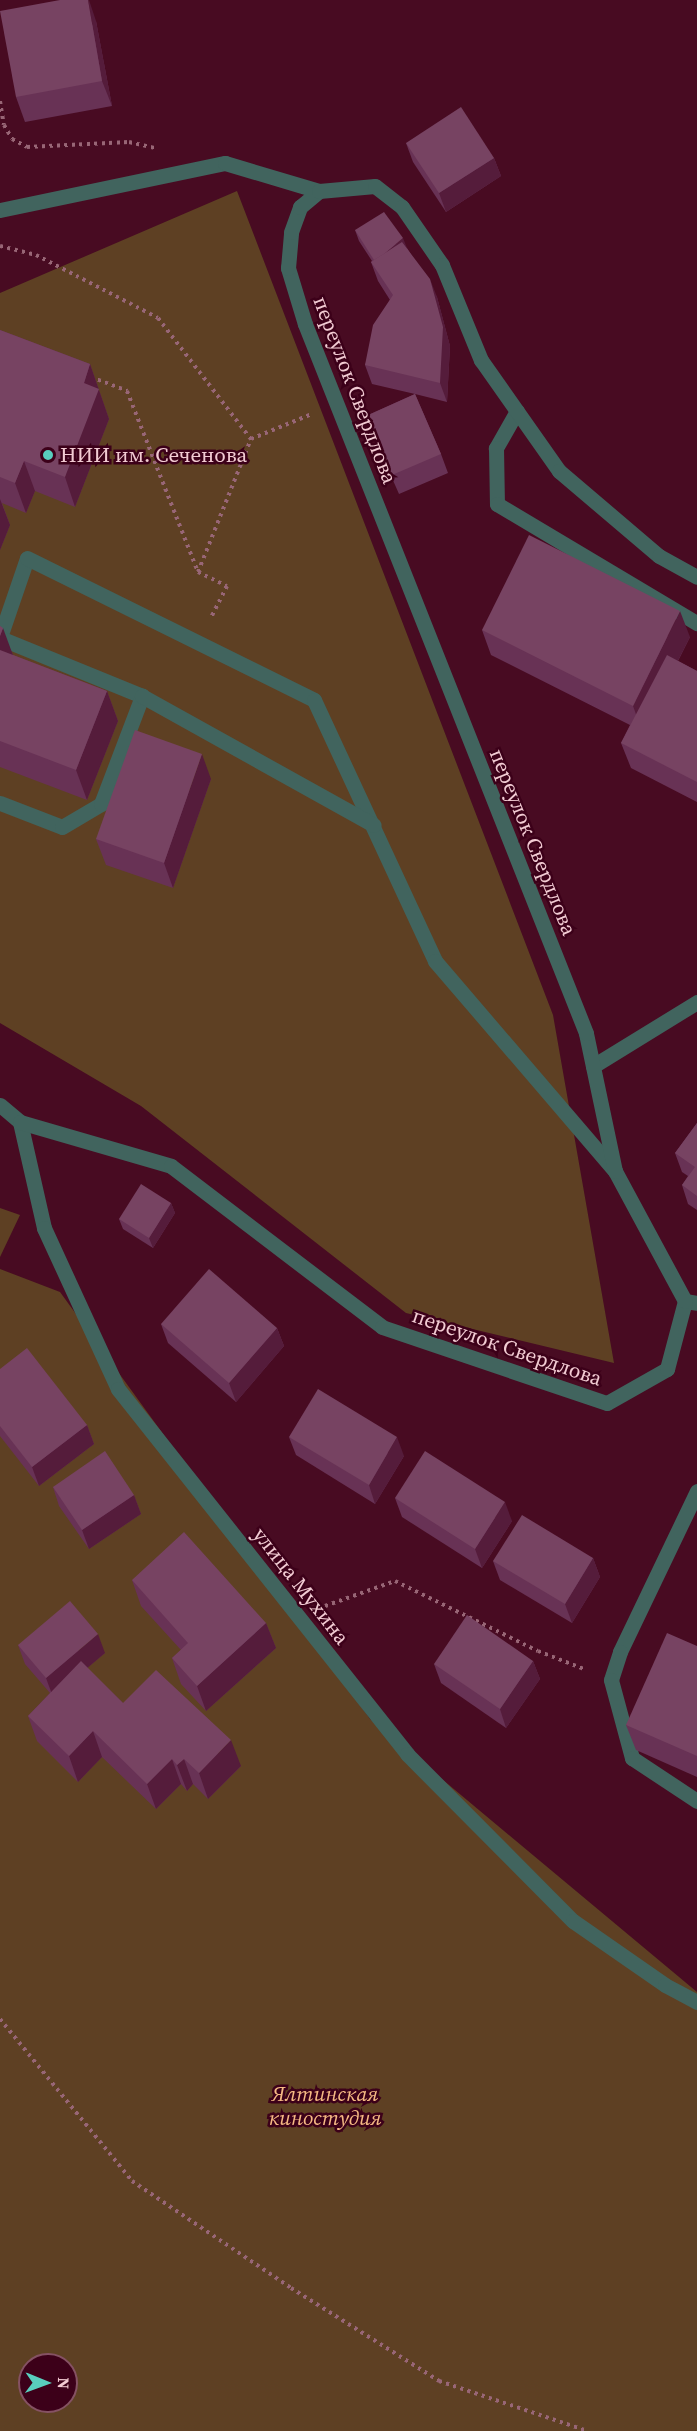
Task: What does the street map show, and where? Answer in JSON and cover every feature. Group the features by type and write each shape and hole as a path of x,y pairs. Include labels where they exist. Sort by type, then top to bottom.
{"street":[{"path":"0,210 225,163 319,191 375,186 402,207 442,265 481,360 559,471 659,556 697,577"},
{"name":"переулок Свердлова","path":"20,1122 171,1166 382,1327 607,1403 667,1369 691,1302 615,1171 586,1033 336,404 288,268 291,232 300,207 319,191"},
{"path":"517,411 496,448 497,504 697,623"},
{"path":"374,825 142,696 0,637 27,558 314,700 374,825 435,961 615,1171"},
{"path":"0,803 63,827 101,804 142,696"},
{"path":"593,1066 697,1002"},
{"path":"0,1105 20,1122"},
{"name":"улица Мухина","path":"20,1122 44,1228 118,1389 407,1754 573,1921 665,1985 697,2002"},
{"path":"697,1491 620,1652 611,1680 632,1758 697,1801"}],"path":[{"path":"0,101 4,125 18,144 27,147 129,142 151,147 195,170"},
{"path":"0,246 36,255 158,318 251,439"},
{"path":"85,374 128,391 198,572 227,586 199,643"},
{"path":"198,572 251,439 336,404"},
{"path":"300,1618 351,1594 395,1581 537,1651 611,1680"},
{"path":"0,2019 132,2181 291,2288 439,2380 588,2431"}],"green space":[{"path":"237,191 553,1015 614,1363 406,1313 141,1106 0,1023 0,293"},
{"path":"0,1208 20,1215 0,1257"},
{"name":"Ялтинская киностудия","path":"0,1269 60,1292 370,1719 697,1992 697,2431 0,2431"}],"building":[{"path":"60,0 88,0 102,81 16,97 0,11"},
{"path":"461,107 494,158 439,193 406,143"},
{"path":"384,212 403,238 374,260 355,230"},
{"path":"402,242 430,279 443,327 440,383 365,365 373,325 393,295 371,262"},
{"name":"НИИ им. Сеченова","path":"0,330 90,364 84,383 99,389 65,477 24,461 15,483 0,477"},
{"path":"415,394 441,454 392,475 366,416"},
{"path":"529,535 680,611 633,706 482,630"},
{"path":"0,650 107,691 76,770 0,741"},
{"path":"667,655 697,671 697,782 621,743"},
{"path":"135,730 202,754 164,863 96,839"},
{"path":"697,1123 697,1196 682,1185 695,1167 675,1153"},
{"path":"141,1184 171,1203 149,1238 119,1219"},
{"path":"209,1269 277,1328 229,1383 161,1324"},
{"path":"27,1348 87,1425 32,1467 0,1426 0,1369"},
{"path":"318,1389 397,1437 369,1485 289,1437"},
{"path":"105,1451 134,1495 82,1530 53,1487"},
{"path":"425,1451 505,1502 475,1549 395,1498"},
{"path":"522,1515 593,1558 565,1604 493,1561"},
{"path":"184,1532 266,1623 197,1686 172,1658 188,1643 132,1580"},
{"path":"70,1601 98,1634 46,1678 18,1645"},
{"path":"467,1615 533,1661 500,1709 434,1664"},
{"path":"667,1633 697,1646 697,1756 626,1725"},
{"path":"81,1661 123,1703 156,1670 231,1740 199,1773 184,1759 177,1765 172,1759 147,1784 93,1731 69,1756 28,1716"}],"place":[{"name":"НИИ им. Сеченова","path":"48,455"}]}
